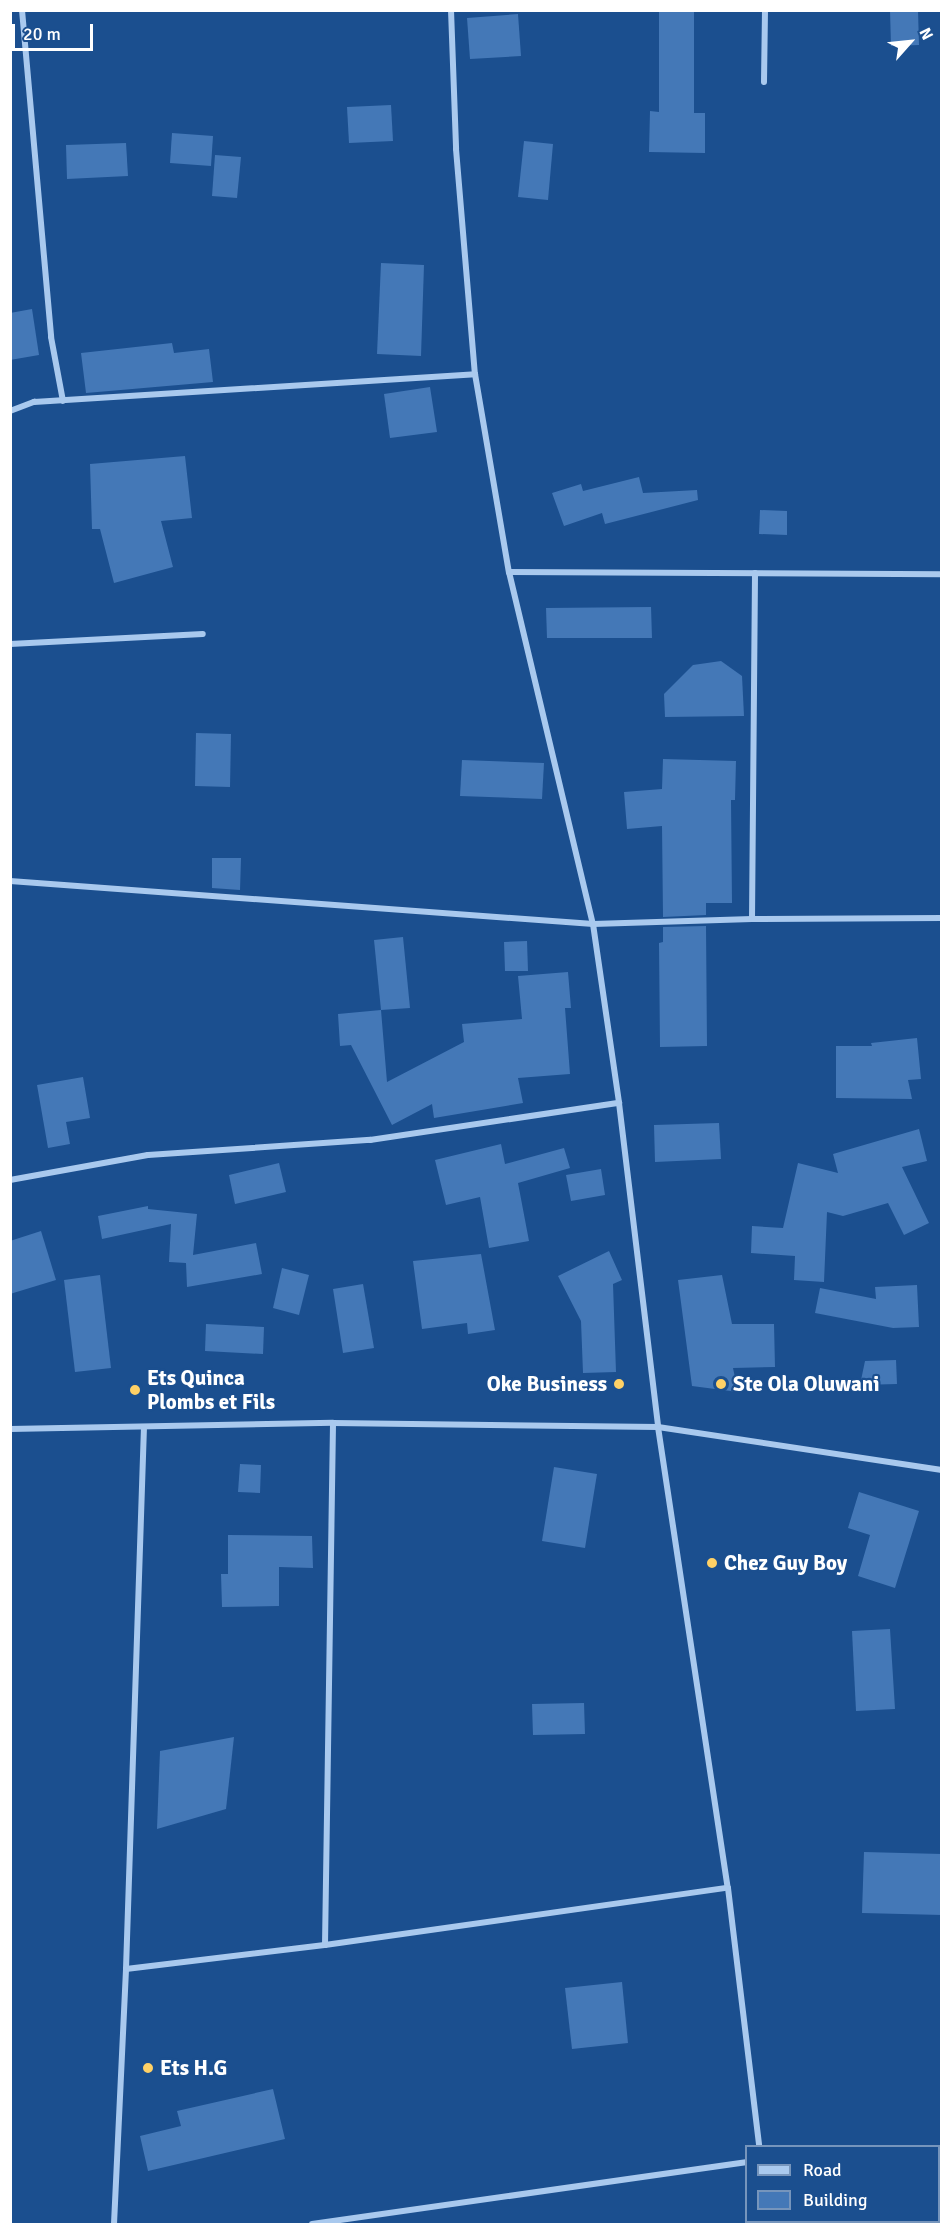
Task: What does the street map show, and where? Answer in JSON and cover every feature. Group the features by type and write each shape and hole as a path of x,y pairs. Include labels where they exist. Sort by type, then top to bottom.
{"street":[{"path":"22,10 51,337 63,401"},
{"path":"451,10 456,149 475,374 509,572 593,924 619,1103 658,1427 728,1888 759,2145"},
{"path":"764,82 765,10"},
{"path":"10,411 34,402 475,374"},
{"path":"509,572 942,574"},
{"path":"752,919 755,573"},
{"path":"10,644 203,634"},
{"path":"10,881 593,924 752,919 942,918"},
{"path":"10,1180 148,1155 370,1140 619,1103"},
{"path":"326,1945 333,1423"},
{"path":"10,1429 333,1423 658,1427 942,1470"},
{"path":"114,2224 126,1969 144,1426"},
{"path":"126,1969 326,1945 728,1888"},
{"path":"312,2224 745,2162"}],"building":[{"path":"659,10 694,10 694,113 705,113 705,153 649,152 650,111 659,112"},
{"path":"890,10 918,10 919,45 891,46"},
{"path":"518,14 521,56 470,59 467,18"},
{"path":"391,105 393,141 349,143 347,107"},
{"path":"172,133 213,136 211,166 170,163"},
{"path":"524,141 553,144 548,200 518,197"},
{"path":"126,143 128,176 67,179 66,145"},
{"path":"215,155 241,157 237,198 212,196"},
{"path":"381,263 424,265 421,356 377,354"},
{"path":"32,309 39,355 10,360 10,313"},
{"path":"172,343 174,353 209,349 213,382 86,393 81,353"},
{"path":"430,387 437,432 390,438 384,394"},
{"path":"185,456 192,518 161,521 173,567 114,583 100,529 92,529 90,464"},
{"path":"639,477 643,493 697,490 698,500 605,524 602,513 564,526 552,493 581,484 583,491"},
{"path":"760,510 787,511 787,535 759,534"},
{"path":"651,607 652,638 547,638 546,608"},
{"path":"721,661 742,676 744,716 665,717 664,694 693,665"},
{"path":"196,733 231,734 230,787 195,786"},
{"path":"663,759 736,761 735,800 731,800 732,903 706,903 706,915 663,917 662,826 627,829 624,792 662,789"},
{"path":"462,760 544,763 542,799 460,796"},
{"path":"212,858 241,858 240,890 212,888"},
{"path":"706,926 707,1046 660,1047 659,943 663,942 663,927"},
{"path":"403,937 410,1008 381,1010 374,940"},
{"path":"527,941 528,971 505,971 504,942"},
{"path":"568,972 571,1008 565,1008 570,1074 518,1078 523,1103 434,1118 432,1104 392,1125 351,1045 340,1046 338,1014 381,1010 387,1082 464,1042 462,1024 522,1019 518,976"},
{"path":"917,1038 921,1079 908,1080 912,1099 836,1098 836,1046 872,1046 871,1043"},
{"path":"83,1077 90,1118 66,1122 70,1144 48,1148 37,1085"},
{"path":"719,1123 721,1159 655,1162 654,1125"},
{"path":"919,1129 927,1161 902,1167 929,1223 904,1235 888,1203 843,1216 827,1212 824,1282 794,1280 795,1256 751,1253 752,1226 783,1228 798,1163 838,1173 833,1154"},
{"path":"501,1144 505,1164 564,1148 570,1168 518,1183 529,1241 489,1248 480,1197 446,1205 435,1160"},
{"path":"279,1163 286,1192 235,1204 229,1175"},
{"path":"601,1169 605,1195 571,1201 566,1175"},
{"path":"148,1206 148,1209 197,1214 193,1255 256,1243 262,1274 187,1287 186,1263 169,1262 171,1224 102,1239 98,1216"},
{"path":"41,1231 56,1280 10,1294 10,1241"},
{"path":"609,1251 622,1280 613,1284 616,1372 583,1373 581,1321 558,1276"},
{"path":"481,1254 495,1330 468,1334 467,1323 422,1329 413,1261"},
{"path":"282,1268 309,1275 299,1315 273,1308"},
{"path":"100,1275 111,1368 75,1372 64,1280"},
{"path":"722,1275 732,1324 774,1324 775,1367 733,1368 738,1392 692,1386 678,1280"},
{"path":"363,1284 374,1348 343,1353 333,1289"},
{"path":"917,1285 919,1327 893,1328 815,1313 820,1288 876,1299 875,1287"},
{"path":"206,1324 264,1327 263,1354 205,1351"},
{"path":"896,1360 897,1384 860,1385 865,1361"},
{"path":"240,1464 261,1465 260,1493 238,1492"},
{"path":"554,1467 597,1474 585,1548 542,1541"},
{"path":"859,1492 919,1511 895,1588 858,1576 870,1535 848,1528"},
{"path":"228,1535 312,1536 313,1568 279,1567 279,1606 222,1607 221,1574 228,1574"},
{"path":"890,1629 895,1709 856,1711 852,1631"},
{"path":"584,1703 585,1734 533,1735 532,1704"},
{"path":"234,1737 226,1809 157,1829 160,1751"},
{"path":"864,1852 942,1854 942,1915 862,1913"},
{"path":"622,1982 628,2043 572,2049 565,1988"},
{"path":"273,2089 285,2139 148,2171 140,2136 181,2126 177,2111"}],"place":[{"name":"Oke Business","path":"619,1384"},
{"name":"Ste Ola Oluwani","path":"721,1384"},
{"name":"Ets Quinca Plombs et Fils","path":"135,1390"},
{"name":"Chez Guy Boy","path":"712,1563"},
{"name":"Ets H.G","path":"148,2068"}]}
